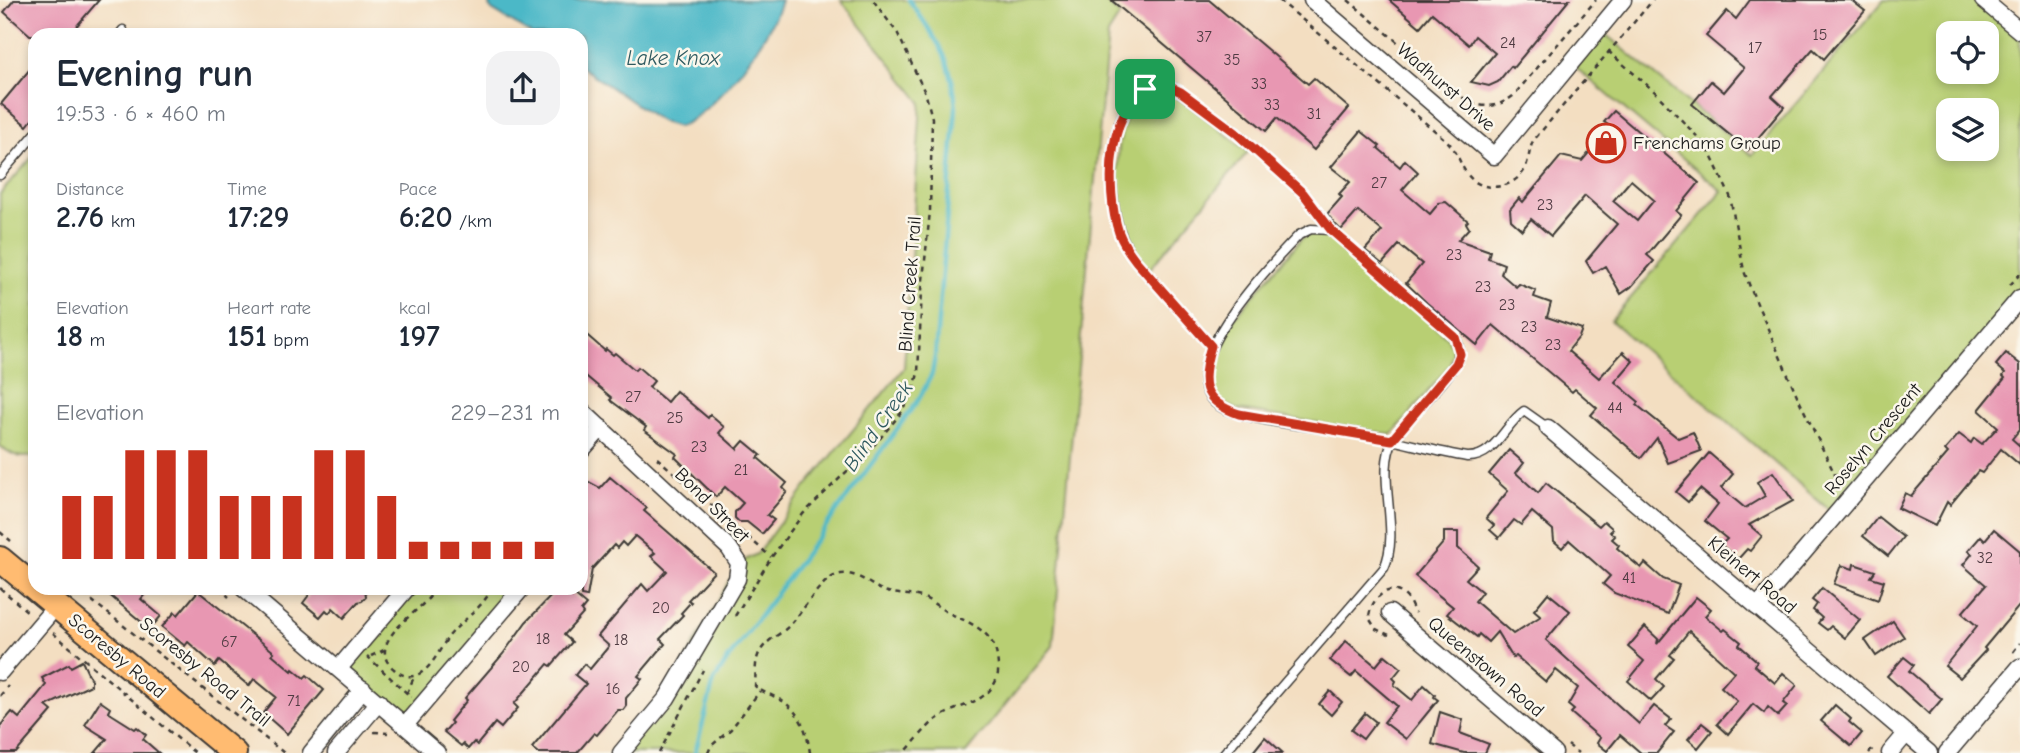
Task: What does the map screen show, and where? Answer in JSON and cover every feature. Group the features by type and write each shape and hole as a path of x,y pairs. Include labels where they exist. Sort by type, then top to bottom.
{"main road":[{"name":"Scoresby Road","path":"0,559 28,582"},
{"name":"Scoresby Road","path":"43,595 234,753"}],"street":[{"name":"Wadhurst Drive","path":"1312,0 1494,156 1623,0"},
{"path":"1983,0 2020,31"},
{"name":"Roselyn Crescent","path":"1757,607 2020,298"},
{"name":"Bond Street","path":"588,416 729,548 739,563 740,571 667,698 621,753"},
{"path":"588,443 601,428"},
{"name":"Kleinert Road","path":"1548,428 1929,753"},
{"path":"251,595 379,702 398,730 437,753"},
{"path":"339,668 362,652 402,595"},
{"path":"398,730 421,707 516,595"},
{"path":"0,672 56,606"},
{"name":"Queenstown Road","path":"1390,613 1554,753"},
{"path":"1947,753 2020,667"},
{"path":"312,753 363,689"},
{"path":"337,753 379,702"},
{"path":"1890,753 1906,734"}],"lane":[{"path":"1211,346 1136,261 1119,232 1112,194 1114,148 1124,114 1139,94 1159,85 1166,85 1181,92 1235,132 1303,193 1331,230 1455,337 1460,354 1456,364 1392,440 1387,465 1390,546 1384,568 1224,753"},
{"path":"0,175 28,142"},
{"path":"1331,230 1311,229 1299,236 1233,312 1211,346 1205,368 1205,388 1209,396 1222,408 1248,416 1392,440 1472,457 1488,451 1522,412 1529,412 1548,428"}],"path":[{"name":"Blind Creek Trail","path":"732,622 771,558 803,514 885,434 910,398 918,373 922,290 930,211 932,117 926,95 898,34 873,0"},
{"path":"1279,0 1447,141 1471,179 1490,186 1504,186 1518,178 1526,167 1533,141 1653,0"},
{"path":"1348,0 1462,97 1484,106 1501,104 1513,96 1596,0"},
{"path":"1608,51 1654,91 1703,141 1711,154 1730,196 1744,271 1752,292 1840,485"},
{"path":"651,452 771,558"},
{"path":"810,753 802,719 778,698 760,691 755,686 759,652 790,626 818,590 835,575 855,575 876,588 893,594 922,598 977,626 990,639 996,651 999,668 992,688 983,696 935,720 904,753"},
{"path":"0,588 30,613"},
{"name":"Scoresby Road Trail","path":"85,595 284,753"},
{"path":"414,676 406,676 394,670 385,659 385,649 392,635 431,595"},
{"path":"407,693 414,676 430,664 448,637 478,609 487,595"},
{"path":"53,633 195,753"},
{"path":"362,652 385,649"},
{"path":"362,652 390,675 421,707"},
{"path":"659,753 707,663"},
{"path":"390,675 394,670"},
{"path":"708,753 731,729 760,691"},
{"path":"369,727 375,733 398,730"}],"green space":[{"path":"841,0 1103,0 1120,15 1108,34 1053,646 966,753 621,753 659,708 739,563 757,554 806,487 904,368 921,102"},
{"path":"1884,0 1983,0 2020,31 2020,298 1835,515 1611,321 1722,191 1570,63 1599,29 1752,155"},
{"path":"1156,88 1164,88 1179,96 1248,152 1148,271 1123,231 1117,207 1117,182 1123,126 1135,105"},
{"path":"28,162 28,456 25,457 0,446 0,194"},
{"path":"1311,233 1337,239 1447,337 1451,345 1449,366 1392,435 1238,410 1224,403 1210,386 1210,364 1226,328 1301,239"},
{"path":"401,595 516,595 405,725 339,668"}],"water":[{"name":"Lake Knox","path":"492,0 781,0 766,33 740,72 708,107 678,127 662,122 588,72 588,28 522,28 489,6"}],"building":[{"path":"14,0 99,0 75,28 28,28 28,33 4,12"},
{"path":"1111,0 1209,0 1308,84 1314,78 1349,108 1314,150 1277,118 1266,131"},
{"path":"1389,0 1569,0 1513,68 1511,66 1498,82 1489,86 1471,82 1495,53 1475,36 1469,45 1432,13 1420,27"},
{"path":"1750,0 1851,0 1865,11 1824,59 1813,49 1772,96 1784,107 1748,150 1692,104 1711,81 1724,92 1744,68 1706,36 1727,11 1736,19"},
{"path":"28,71 27,126 1,104"},
{"path":"1614,111 1699,183 1676,211 1681,215 1647,255 1654,261 1631,287 1621,294 1605,266 1593,273 1586,261 1617,224 1585,196 1551,236 1531,219 1522,230 1511,220 1510,209 1519,198 1523,202 1561,156 1582,161 1611,127 1604,122","holes":["1631,180 1654,200 1637,221 1613,201"]},
{"path":"1361,131 1400,167 1405,160 1418,172 1402,190 1430,214 1439,203 1446,202 1468,221 1466,223 1469,228 1458,240 1490,251 1488,258 1504,264 1501,274 1516,287 1519,284 1536,291 1534,297 1551,303 1547,317 1582,329 1568,351 1599,378 1623,352 1633,361 1615,382 1639,402 1637,405 1678,438 1693,432 1701,451 1668,463 1657,438 1641,458 1591,415 1597,408 1575,389 1572,392 1493,325 1477,345 1427,303 1406,283 1422,264 1399,245 1382,264 1365,250 1382,231 1358,211 1341,230 1327,214 1342,197 1339,194 1350,182 1331,167"},
{"path":"588,336 605,351 606,349 613,355 615,353 635,370 638,367 654,381 649,387 667,402 676,391 708,418 710,415 724,427 719,433 737,449 744,441 761,455 758,458 787,483 783,488 787,492 767,515 774,520 762,534 747,522 739,522 735,518 735,512 743,503 725,487 716,497 675,457 677,454 644,430 646,427 610,400 612,398 588,378"},
{"path":"2006,353 2020,364 2020,429 2012,439 2020,446 2020,465 2001,449 1982,473 1978,471 1950,505 1947,502 1935,526 1898,508 1905,493 1911,496 1948,453 1945,450 1959,434 1971,443 1974,438 1982,444 1998,427 1979,410 2005,378 2005,373 1996,365"},
{"path":"1509,450 1524,463 1516,473 1538,493 1546,483 1599,526 1604,521 1613,529 1610,532 1615,536 1612,539 1619,545 1617,548 1641,568 1645,563 1663,579 1679,585 1668,614 1614,593 1603,584 1610,576 1569,540 1562,548 1554,541 1553,530 1532,512 1521,525 1514,520 1499,538 1490,530 1494,525 1486,518 1508,491 1489,474"},
{"path":"1709,453 1733,474 1721,488 1745,508 1765,496 1757,482 1773,472 1793,501 1749,525 1762,536 1750,551 1747,549 1738,559 1721,545 1727,539 1705,521 1718,504 1700,489 1688,502 1676,492"},
{"path":"610,477 647,508 644,511 714,572 688,600 691,602 681,613 683,615 660,639 665,644 638,676 642,679 626,698 623,710 618,710 577,753 538,753 532,748 586,684 575,675 584,664 590,669 609,646 598,636 642,584 648,591 667,571 651,556 655,553 635,536 626,546 622,542 617,548 614,545 592,569 588,591 588,483 600,488"},
{"path":"1878,517 1903,537 1888,556 1863,536"},
{"path":"1994,529 2020,551 2020,605 1984,648 1986,650 1960,678 1945,666 1977,626 1962,613 1986,585 1963,565 1972,554 1968,551 1981,536 1985,540"},
{"path":"1444,532 1458,532 1458,548 1478,566 1466,579 1482,592 1475,601 1513,634 1541,616 1534,610 1548,593 1570,611 1546,640 1639,724 1654,706 1671,719 1665,726 1674,732 1657,753 1641,753 1620,735 1607,751 1597,743 1600,738 1571,713 1574,710 1568,705 1578,688 1556,670 1546,682 1516,656 1513,658 1497,632 1488,642 1447,614 1453,607 1415,576 1444,542"},
{"path":"1854,564 1875,571 1871,577 1884,581 1878,600 1834,584 1841,565 1853,569"},
{"path":"1822,588 1860,620 1845,638 1831,626 1827,630 1818,623 1822,618 1813,610 1817,604 1812,600"},
{"path":"109,595 144,595 141,599 161,616 150,629"},
{"path":"195,595 203,595 274,652 272,654 292,671 293,669 304,678 307,675 324,690 287,734 263,713 276,697 254,679 249,686 219,661 215,666 188,642 185,646 162,627 175,612 178,615"},
{"path":"309,595 366,595 344,618 333,608 329,613 326,610 320,617 303,603"},
{"path":"552,595 574,595 586,605 581,611 583,614 564,635 572,642 551,666 548,664 514,704 518,708 501,728 495,723 477,745 474,742 468,749 463,744 461,746 444,732 467,700 465,698 526,622"},
{"path":"1696,597 1711,609 1705,616 1741,642 1739,645 1757,661 1754,665 1775,683 1783,673 1797,685 1783,703 1787,706 1778,716 1768,707 1764,713 1753,704 1728,734 1717,724 1737,701 1721,687 1734,672 1689,631 1670,655 1674,658 1656,679 1664,687 1651,701 1628,681 1644,661 1628,647 1645,627 1658,639 1657,644"},
{"path":"1893,621 1904,637 1876,656 1865,640"},
{"path":"1346,641 1376,666 1385,655 1401,668 1393,678 1396,681 1394,685 1412,700 1424,685 1435,695 1438,700 1406,739 1384,722 1397,706 1356,671 1351,677 1330,660"},
{"path":"1904,657 1914,665 1909,671 1942,699 1929,714 1887,676"},
{"path":"82,661 91,685 46,706 52,711 16,753 0,753 0,726 12,712 19,718 46,685 42,678 69,664 71,667"},
{"path":"1330,691 1342,702 1331,715 1319,704"},
{"path":"100,701 110,708 108,712 135,729 137,727 146,735 143,739 159,753 95,753 107,739 85,725"},
{"path":"1835,705 1862,733 1851,746 1821,721"},
{"path":"1440,712 1463,720 1460,733 1489,744 1485,753 1464,753 1432,744"},
{"path":"1365,713 1376,722 1363,739 1351,730"},
{"path":"1702,723 1712,731 1698,748 1688,739"},
{"path":"1265,737 1283,753 1252,753"}],"waterway":[{"name":"Blind Creek","path":"695,753 714,681 919,399 932,374 956,108 951,75 942,50 909,0"}],"place":[{"name":"Frenchams Group","path":"1606,143"}],"route":[{"path":"1159,85 1174,88 1235,132 1303,193 1331,230 1455,337 1460,354 1456,364 1392,440 1239,414 1222,408 1209,396 1204,379 1211,346 1136,261 1119,232 1112,194 1116,136 1128,106 1145,89 1159,85"}]}
